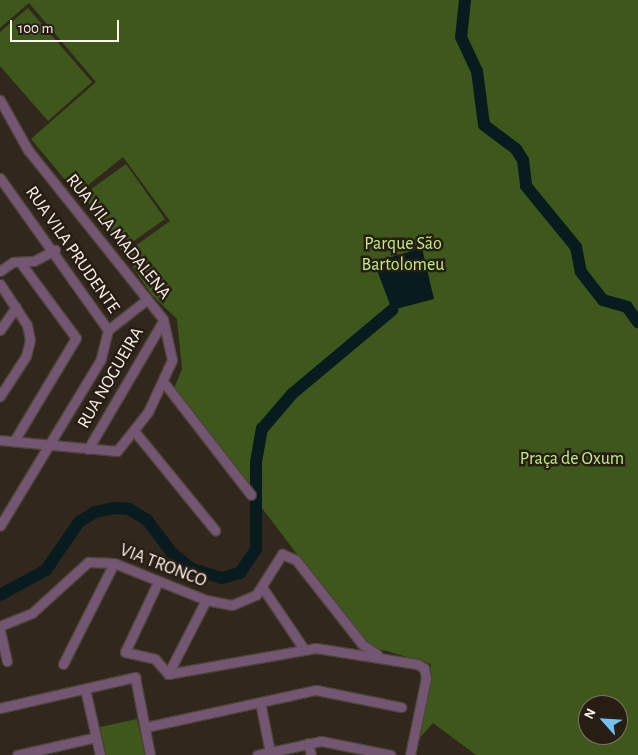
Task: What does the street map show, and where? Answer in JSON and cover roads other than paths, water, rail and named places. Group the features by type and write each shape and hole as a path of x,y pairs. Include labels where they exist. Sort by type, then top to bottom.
{"street":[{"name":"RUA VILA MADALENA","path":"0,100 28,150 145,301 158,312 172,360 165,384 135,432 117,450 51,446 0,440"},
{"name":"RUA VILA PRUDENTE","path":"0,178 54,250 108,330 101,359 51,446 0,526"},
{"path":"0,271 20,262 34,261 54,250"},
{"path":"14,441 76,338 20,262"},
{"path":"0,284 27,325 30,348 0,396"},
{"path":"108,330 145,301"},
{"path":"0,330 16,307"},
{"name":"RUA NOGUEIRA","path":"88,449 162,323"},
{"path":"165,384 251,495"},
{"path":"135,432 215,530"},
{"name":"VIA TRONCO","path":"0,626 32,613 88,562 114,563 206,600 239,604 262,587 282,554 296,560 363,645 377,654"},
{"path":"63,664 114,563"},
{"path":"158,582 125,652 155,659 168,674"},
{"path":"262,587 304,649"},
{"path":"168,674 206,600"},
{"path":"0,632 7,661"},
{"path":"168,674 304,649 377,654 417,664 426,672 410,755"},
{"path":"0,708 135,678 150,755"},
{"path":"85,689 100,755"},
{"path":"146,727 323,690 401,707"},
{"path":"260,702 270,752"},
{"path":"18,755 96,738"},
{"path":"308,743 311,755"},
{"path":"256,755 308,743 335,744 391,755"}],"waterway":[{"path":"465,0 461,37 477,71 484,125 516,149 523,160 526,186 576,247 581,272 603,300 627,307 638,322"},
{"path":"0,595 46,570 79,522 95,512 114,508 129,509 147,520 172,553 192,569 222,578 240,573 256,549 256,462 262,429 292,394 392,310"}],"park label":[{"name":"Parque São Bartolomeu","path":"403,255"},
{"name":"Praça de Oxum","path":"572,459"}]}
